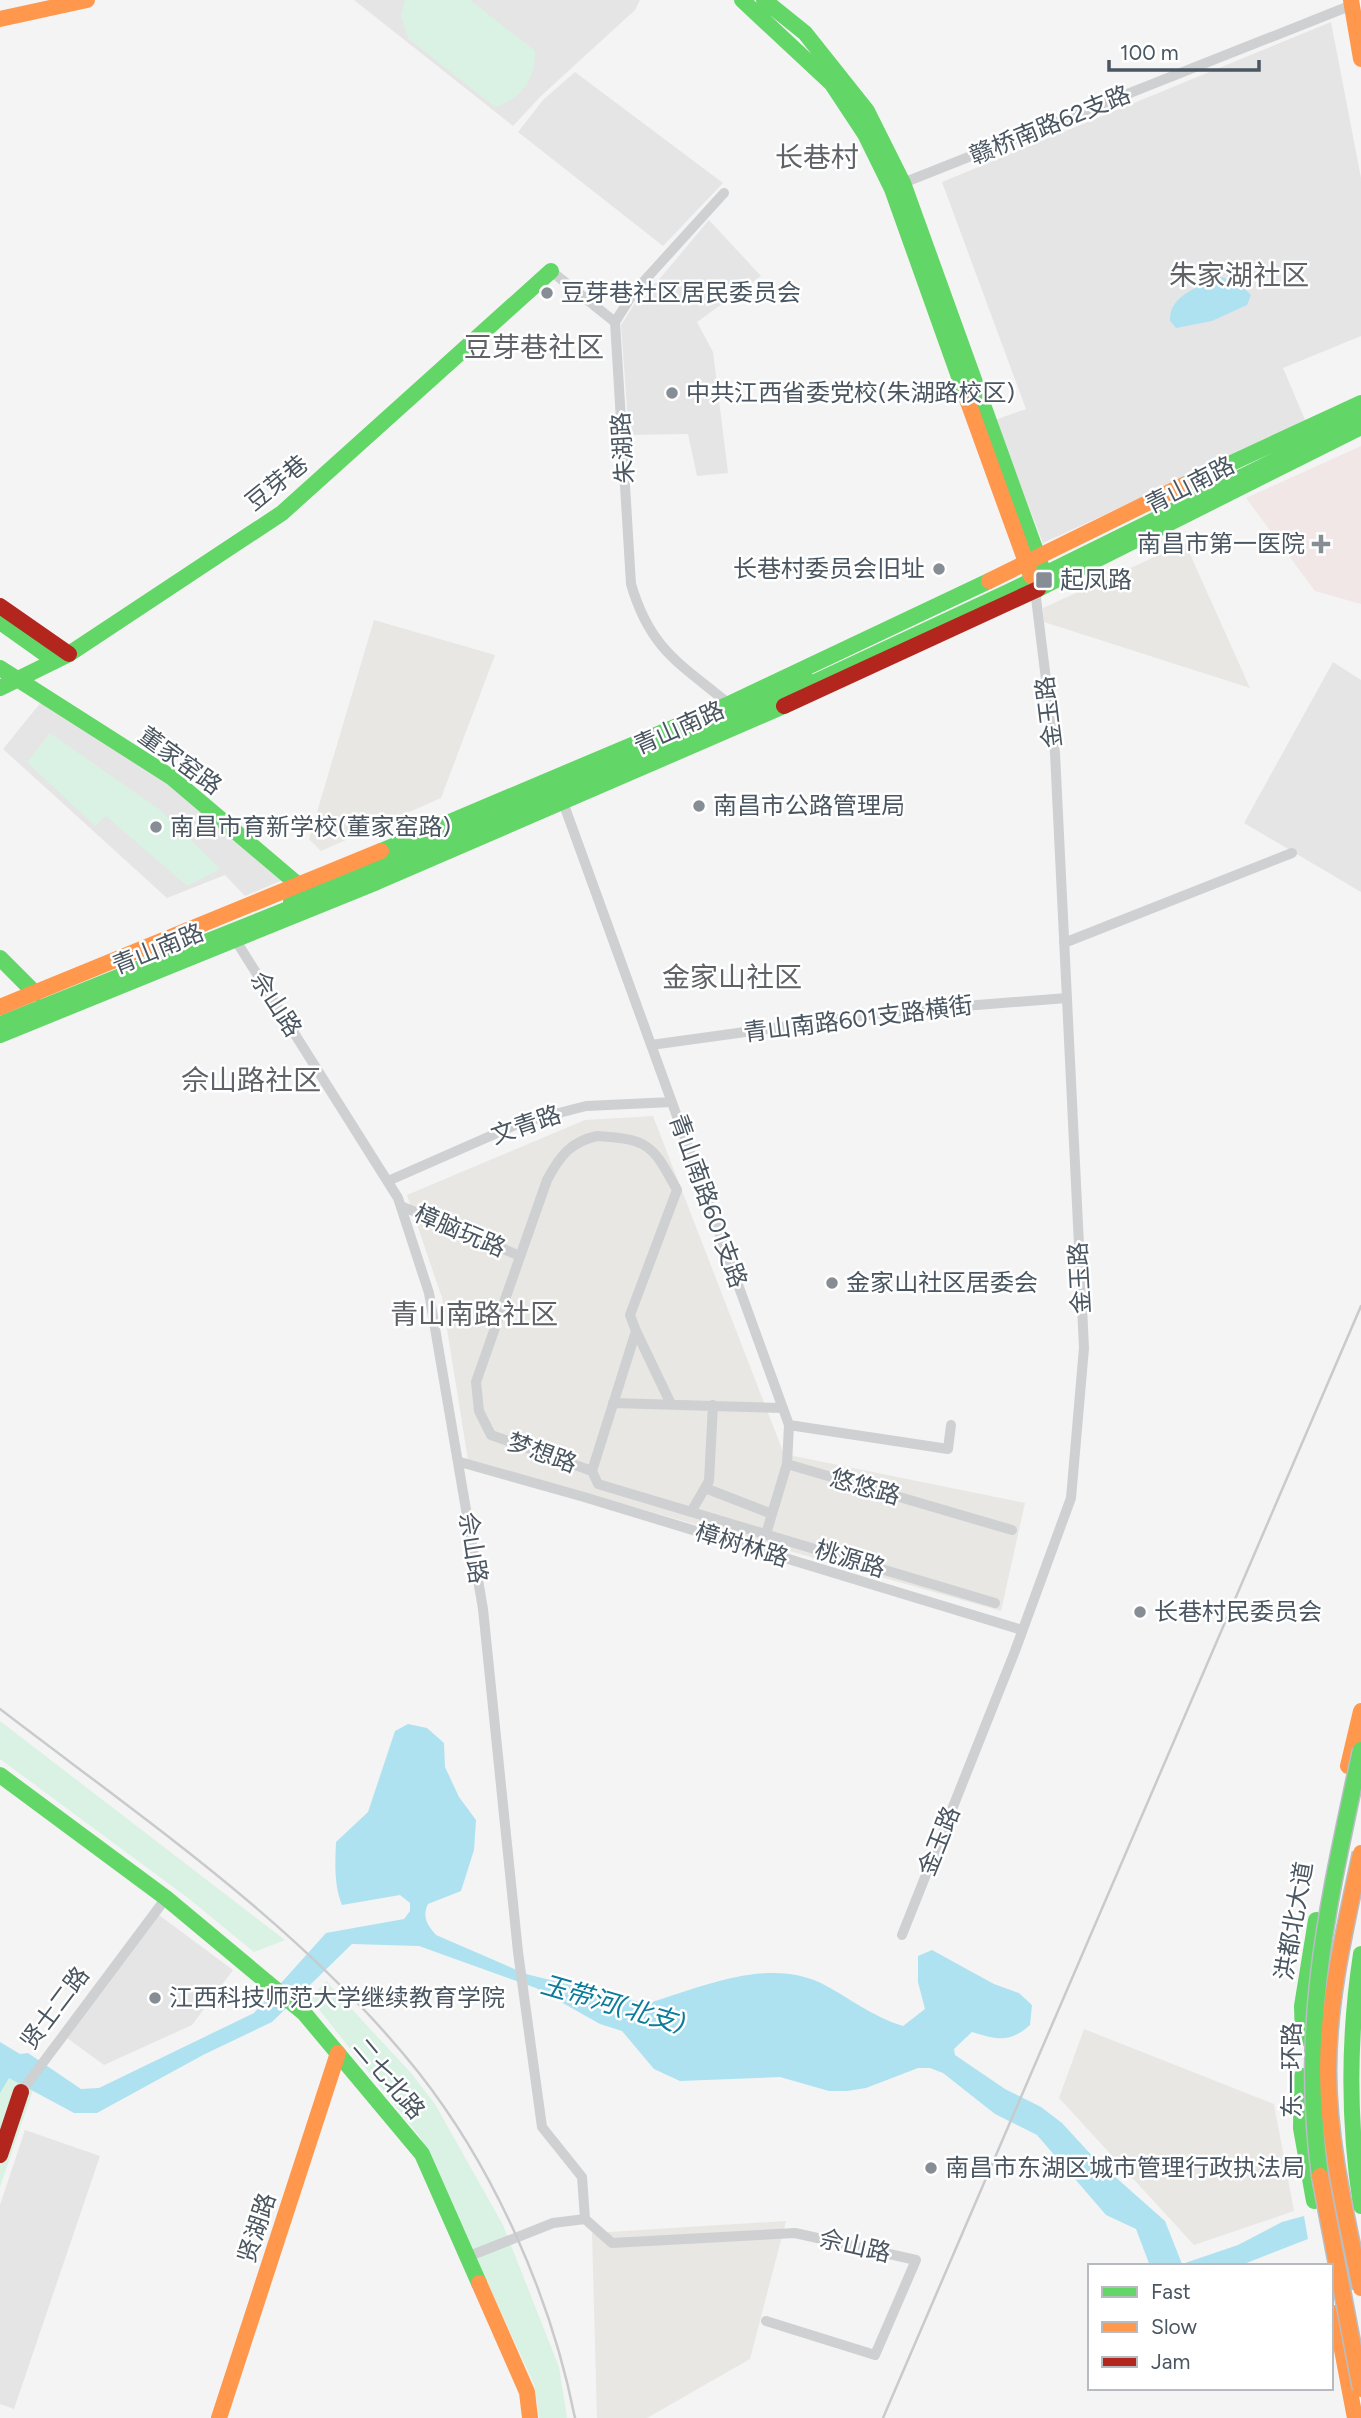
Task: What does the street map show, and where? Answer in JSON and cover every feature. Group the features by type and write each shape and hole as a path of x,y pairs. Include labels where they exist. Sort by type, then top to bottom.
{"main road":[{"path":"0,19 87,0"},
{"path":"742,0 832,84 865,134 892,189 1037,574"},
{"path":"764,0 805,33 867,111 903,183 1037,574"},
{"path":"1352,2 1361,59"},
{"name":"豆芽巷","path":"0,688 62,658 282,513 551,271"},
{"name":"青山南路","path":"0,1035 229,929 311,896 564,804 1037,574 1211,471 1361,403"},
{"path":"1037,574 1361,412"},
{"path":"311,896 792,687 1037,574 1361,419"},
{"name":"青山南路","path":"0,1007 229,929 311,896 729,704 1037,574 1361,427"},
{"path":"0,606 62,658"},
{"path":"0,622 62,658"},
{"name":"董家窑路","path":"0,668 171,777 311,896"},
{"path":"0,1015 229,929"},
{"path":"0,1024 229,929"},
{"path":"0,958 35,993"},
{"name":"洪都北大道","path":"1326,2264 1300,2128 1302,2006 1311,1944 1361,1712"},
{"name":"东一环路","path":"1361,1750 1329,1908 1315,2000 1311,2069 1316,2136 1361,2389"},
{"name":"二七北路","path":"0,1775 166,1898 268,1980 304,2013 422,2154 527,2392 530,2418"},
{"name":"东一环路","path":"1361,1853 1333,2000 1328,2070 1333,2136 1361,2288"},
{"path":"1361,1954 1353,2022 1361,2206"},
{"name":"贤湖路","path":"221,2418 339,2055"},
{"name":"贤士二路","path":"0,2155 22,2092"},
{"path":"1320,2232 1361,2219"},
{"path":"1333,2303 1355,2418"}],"street":[{"name":"赣桥南路62支路","path":"903,183 1352,2"},
{"path":"551,271 615,322 635,292 724,193"},
{"name":"朱湖路","path":"615,322 631,584 637,606 640,616 663,651 729,704"},
{"name":"金玉路","path":"902,1935 1023,1630 1071,1498 1084,1348 1055,753 1037,574"},
{"name":"青山南路601支路","path":"564,804 789,1425"},
{"path":"1064,943 1292,853"},
{"name":"佘山路","path":"229,929 388,1181 401,1206 429,1293 460,1462 492,1676 522,1991 542,2127 582,2177 585,2219 612,2243 795,2233 916,2260 875,2355 766,2321"},
{"name":"青山南路601支路横街","path":"651,1045 890,1012 1066,998"},
{"name":"文青路","path":"388,1181 520,1123 586,1106 672,1102"},
{"name":"梦想路","path":"597,1136 628,1138 656,1152 677,1190 630,1315 636,1331 592,1471 491,1435 479,1411 476,1382 547,1180 560,1157 577,1141 597,1136"},
{"name":"樟脑玩路","path":"401,1206 520,1256"},
{"path":"636,1331 670,1402"},
{"path":"613,1403 670,1402 783,1408"},
{"path":"691,1512 709,1481 713,1405"},
{"path":"765,1534 787,1464 789,1425 948,1449 951,1425"},
{"name":"樟树林路","path":"460,1462 1023,1630"},
{"name":"悠悠路","path":"787,1464 1012,1530"},
{"path":"584,1497 592,1471"},
{"name":"桃源路","path":"592,1471 598,1484 995,1603"},
{"path":"705,1488 772,1514"},
{"name":"贤士二路","path":"22,2092 166,1898"},
{"path":"467,2257 554,2222 585,2219"}],"shaded area":[{"path":"354,0 640,0 635,10 541,96 513,126"},
{"path":"1331,22 1361,178 1361,336 1283,368 1306,422 1043,543 995,420 1026,409 942,182"},
{"path":"575,72 723,183 663,246 518,132 543,100"},
{"name":"中共江西省委党校(朱湖路校区)","path":"709,220 761,276 697,322 713,352 728,473 697,476 688,434 629,435 621,325 640,295 657,282"},
{"name":"南昌市第一医院","path":"1361,446 1361,604 1315,591 1246,498"},
{"path":"1185,543 1250,688 1044,622 1043,608"},
{"path":"374,620 495,655 441,798 321,851 309,839"},
{"path":"1333,662 1361,680 1361,892 1244,823"},
{"name":"南昌市育新学校(董家窑路)","path":"42,701 167,780 285,879 245,896 225,875 167,898 3,749"},
{"path":"653,1116 784,1454 1025,1503 1001,1611 468,1460 442,1298 407,1195 585,1120"},
{"name":"江西科技师范大学继续教育学院","path":"159,1915 233,1970 192,2025 104,2065 67,2038"},
{"path":"1084,2029 1274,2104 1294,2211 1194,2245 1059,2098"},
{"path":"25,2130 100,2156 14,2409 0,2404 0,2205"},
{"path":"786,2221 750,2359 647,2418 597,2418 592,2233"}],"green space":[{"path":"405,0 470,0 535,51 533,71 520,93 495,107 408,38 401,16"},
{"path":"50,733 160,810 220,869 187,886 106,816 95,826 27,762"},
{"path":"0,1721 285,1940 254,1952 188,1898 0,1759"},
{"path":"326,1981 411,2073 435,2104 503,2225 559,2367 567,2418 539,2418 534,2384 420,2137 310,1998"},
{"path":"0,2065 34,2087 0,2187"}],"water":[{"path":"1221,277 1239,283 1251,295 1247,305 1212,321 1176,328 1170,321 1171,312 1180,298"},
{"name":"玉带河(北支)","path":"408,1724 427,1728 444,1743 445,1767 459,1797 476,1820 474,1850 461,1891 428,1904 426,1909 426,1921 436,1935 526,1974 640,2002 652,2002 736,1977 779,1973 800,1976 821,1983 871,2012 903,2026 925,2009 918,1982 918,1956 932,1950 994,1984 1019,1993 1032,2005 1030,2025 1023,2031 1003,2038 972,2032 954,2049 955,2055 1005,2089 1041,2107 1062,2123 1095,2159 1165,2221 1182,2264 1149,2264 1136,2229 1106,2215 1037,2135 995,2114 943,2073 930,2068 918,2068 866,2088 847,2091 829,2091 780,2077 680,2081 654,2069 622,2031 600,2024 536,1988 419,1946 352,1944 272,2022 203,2055 97,2113 74,2113 9,2078 0,2093 0,2042 20,2054 28,2053 81,2089 99,2088 254,2013 326,1933 404,1919 410,1911 410,1903 400,1895 342,1905 336,1882 336,1842 368,1812 395,1731"},
{"path":"1304,2216 1308,2239 1244,2264 1182,2264 1238,2245 1282,2222"}],"railway":[{"path":"883,2418 1361,1306"},
{"path":"0,1709 166,1835 274,1924 326,1971 374,2020 419,2073 472,2151 516,2236 551,2327 575,2418"}],"traffic: fast":[{"path":"742,0 832,84 865,134 892,189 968,402"},
{"path":"764,0 805,33 867,111 903,183 1042,568"},
{"path":"0,688 69,654 282,513 551,271"},
{"path":"1184,485 1361,403"},
{"path":"1325,430 1361,412"},
{"path":"1038,589 1361,427"},
{"path":"800,689 1008,592 1337,430"},
{"path":"381,851 729,704 989,581"},
{"path":"0,622 55,661"},
{"path":"0,668 171,777 308,893"},
{"path":"291,902 403,858 807,680"},
{"path":"0,1035 377,882 784,706"},
{"path":"0,1024 303,903"},
{"path":"0,958 35,993"},
{"path":"1320,2176 1314,2119 1315,2012 1328,1910 1361,1750"},
{"path":"0,1775 166,1898 304,2013 422,2154 479,2283"},
{"path":"1303,2038 1302,2006 1316,1920"},
{"path":"1361,1954 1351,2080 1361,2206"},
{"path":"1302,2076 1301,2128 1314,2201"}],"traffic: slow":[{"path":"0,19 87,0"},
{"path":"1351,0 1361,59"},
{"path":"968,402 1031,576"},
{"path":"989,581 1184,485"},
{"path":"0,1007 381,851"},
{"path":"1348,1766 1361,1711"},
{"path":"1361,1853 1334,1988 1328,2070 1334,2153 1361,2288"},
{"path":"219,2418 338,2053"},
{"path":"1320,2176 1361,2389"},
{"path":"479,2283 527,2392 530,2418"},
{"path":"1335,2313 1355,2418"}],"traffic: jam":[{"path":"784,706 1038,589"},
{"path":"0,606 69,654"},
{"path":"0,2155 21,2092"}],"place":[{"name":"豆芽巷社区居民委员会","path":"547,293"},
{"name":"中共江西省委党校(朱湖路校区)","path":"672,393"},
{"name":"南昌市第一医院","path":"1321,544"},
{"name":"长巷村委员会旧址","path":"939,569"},
{"name":"起凤路","path":"1044,580"},
{"name":"南昌市公路管理局","path":"699,806"},
{"name":"南昌市育新学校(董家窑路)","path":"156,827"},
{"name":"金家山社区居委会","path":"832,1283"},
{"name":"长巷村民委员会","path":"1140,1612"},
{"name":"江西科技师范大学继续教育学院","path":"155,1998"},
{"name":"南昌市东湖区城市管理行政执法局","path":"931,2168"}],"district":[{"name":"长巷村","path":"817,157"},
{"name":"朱家湖社区","path":"1239,275"},
{"name":"豆芽巷社区","path":"534,347"},
{"name":"金家山社区","path":"732,977"},
{"name":"佘山路社区","path":"251,1080"},
{"name":"青山南路社区","path":"474,1314"}]}
